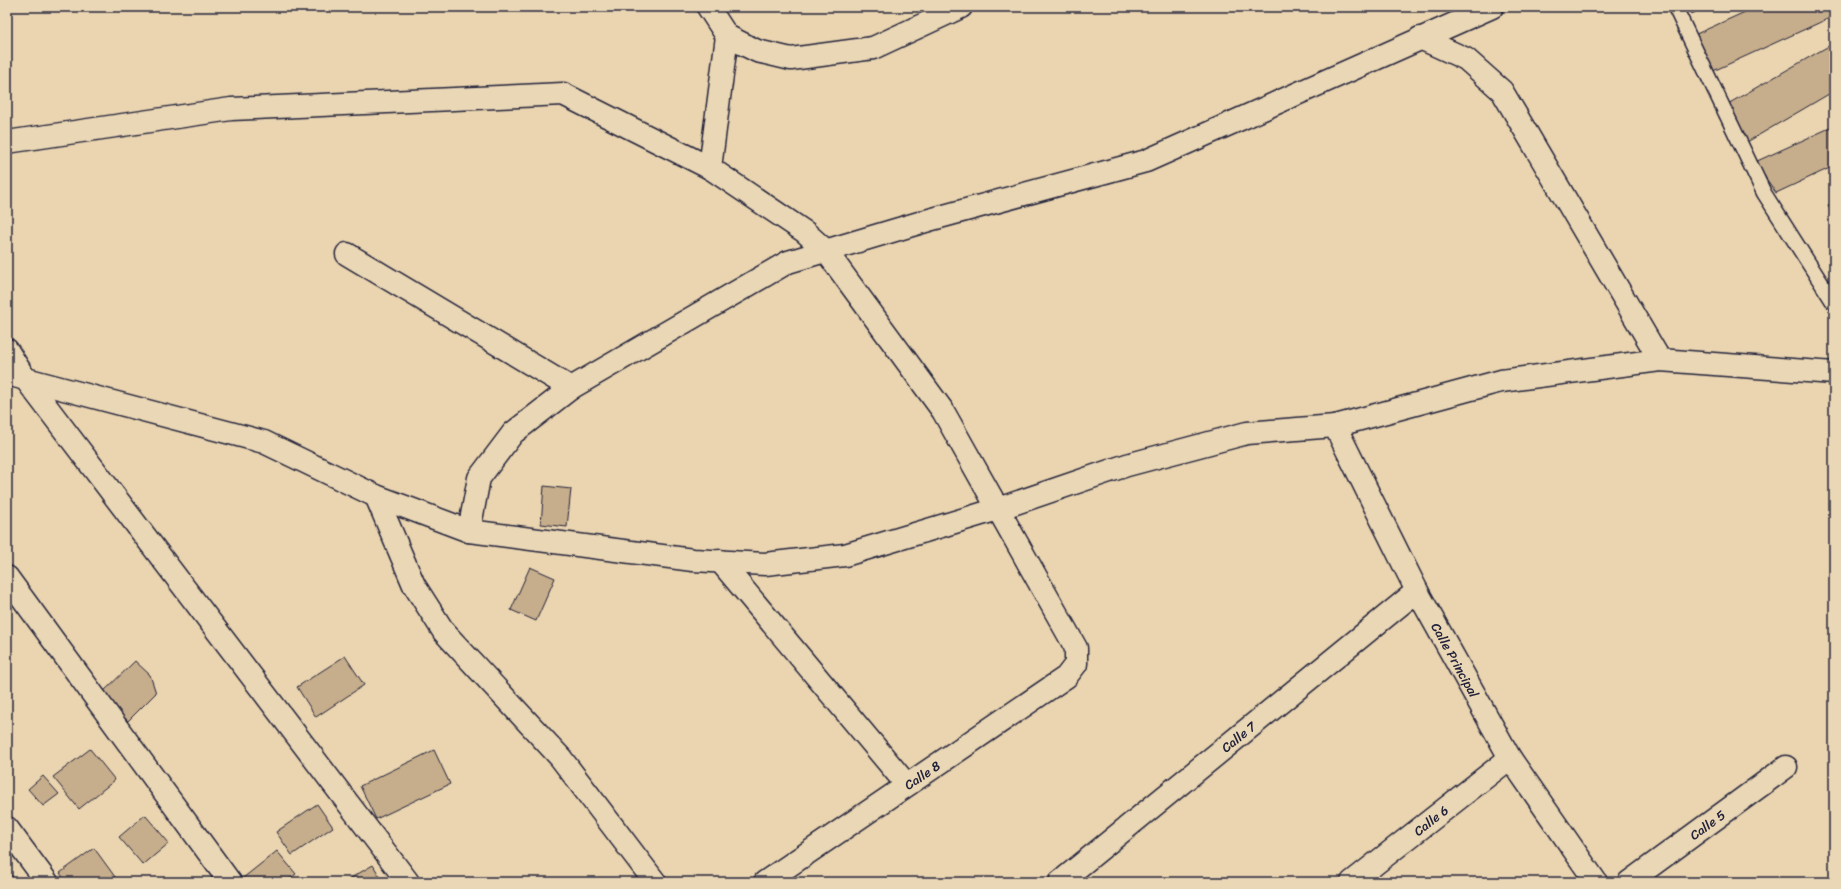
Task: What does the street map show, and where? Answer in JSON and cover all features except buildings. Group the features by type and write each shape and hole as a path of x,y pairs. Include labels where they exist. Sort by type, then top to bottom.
{"street":[{"path":"708,7 726,36 757,51 791,59 873,48 961,7"},
{"path":"469,531 479,478 513,433 571,388 788,262 929,220 1146,161 1492,7"},
{"path":"710,168 726,36"},
{"path":"1420,38 1466,59 1502,91 1660,360"},
{"path":"7,142 231,109 563,94 710,168 805,232 826,251 943,411 998,508"},
{"path":"347,254 571,388"},
{"path":"7,350 15,375 408,882"},
{"path":"15,375 264,442 376,496 469,531 693,560 765,564 845,555 998,508 1127,465 1247,433 1336,426 1501,381 1660,360 1832,377"},
{"name":"Calle Principal","path":"1336,426 1417,591 1510,758 1596,882"},
{"path":"376,496 414,585 444,632 560,757 656,882"},
{"name":"Calle 8","path":"765,882 1066,677 1076,664 1076,648 998,508"},
{"path":"720,561 907,785"},
{"path":"7,577 230,882"},
{"name":"Calle 7","path":"1060,882 1417,591"},
{"name":"Calle 6","path":"1352,882 1510,758"},
{"name":"Calle 5","path":"1629,882 1786,766"},
{"path":"7,828 47,882"}],"lane":[{"path":"1675,7 1764,193 1834,304"}]}
